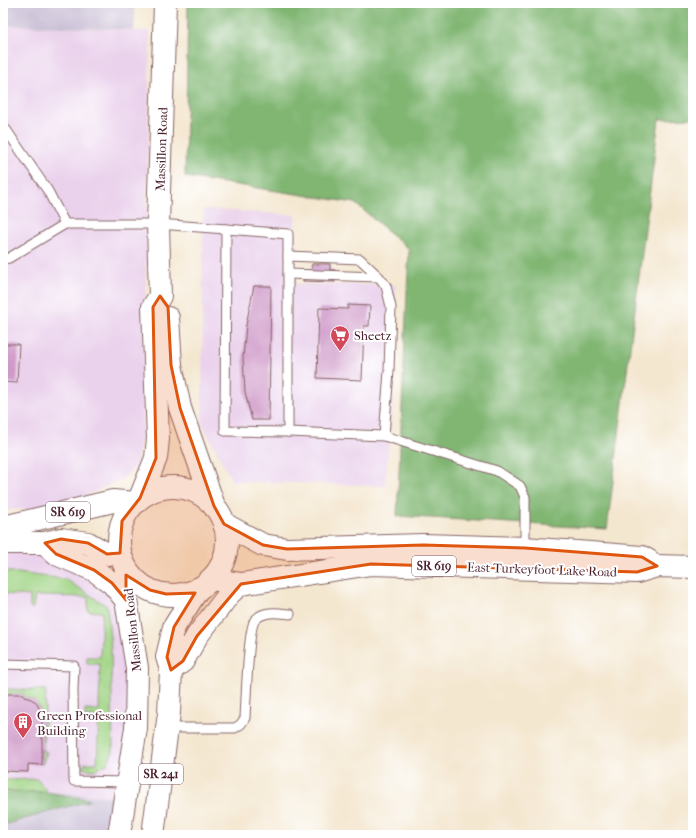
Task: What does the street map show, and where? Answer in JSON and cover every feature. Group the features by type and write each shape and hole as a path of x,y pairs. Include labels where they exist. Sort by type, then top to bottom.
{"main road":[{"name":"Massillon Road","path":"138,500 156,458 158,439 153,307 160,296 158,224 165,3"},
{"name":"Massillon Road","path":"160,296 168,307 171,365 180,408 219,515"},
{"path":"172,487 188,489 202,496 219,515 227,535 226,551 221,566 205,584 183,594 166,594 156,592 150,590 137,581 123,561 119,537 122,521 131,507 138,500 157,489 172,487"},
{"name":"SR 619","path":"3,530 8,526 113,501 138,500"},
{"name":"East Turkeyfoot Lake Road","path":"219,515 262,545 286,549 423,545 525,548 642,558 657,566"},
{"name":"SR 619","path":"3,543 44,543 62,539 88,543 123,561"},
{"path":"44,543 56,554 94,570 112,583 126,600"},
{"name":"Massillon Road","path":"119,835 136,728 137,668 126,600 123,561"},
{"name":"East Turkeyfoot Lake Road","path":"205,584 241,584 372,564 638,572 657,566 693,567"},
{"name":"SR 241","path":"153,835 168,728 172,670 167,657 174,627 205,584"},
{"path":"172,670 183,661 197,636 230,593 241,584"}],"lane":[{"path":"3,127 48,191 65,224"},
{"path":"3,259 9,258 65,224 158,224 288,234 288,432"},
{"path":"226,229 225,431 384,436 497,471 520,486 524,497 525,548"},
{"path":"288,256 360,259 379,277 386,286 391,307 389,371 384,436"},
{"path":"288,274 379,277"},
{"path":"168,728 235,728 241,724 245,718 251,635 254,621 260,616 268,613 290,614"},
{"path":"3,664 74,666 74,781 128,782"}],"highlighted area":[{"path":"160,296 168,307 171,365 180,408 214,506 224,524 263,545 287,549 423,545 525,548 642,557 657,566 637,572 371,564 241,584 197,636 183,661 171,670 167,657 174,627 195,593 166,594 150,590 126,575 126,600 112,583 94,570 56,554 45,543 61,539 88,543 107,554 120,553 122,521 140,498 156,458 153,307"}],"shaded area":[{"path":"3,3 135,3 134,30 3,25"},
{"path":"3,25 150,31 143,433 135,467 121,480 57,508 3,510"},
{"path":"203,209 295,215 296,284 396,285 393,397 385,486 232,481 202,423"},
{"path":"3,543 45,543 112,583 137,668 125,798 67,793 3,792"},
{"path":"3,792 68,793 125,798 119,835 3,835"}],"green space":[{"path":"188,3 693,3 693,118 659,119 607,529 397,516 409,249 355,203 185,177"},
{"path":"3,571 65,579 107,606 111,648 113,751 107,764 95,770 84,769 83,765 85,763 97,763 99,717 85,717 85,710 99,711 100,664 87,664 87,657 100,657 102,612 88,611 88,597 35,596 33,608 31,609 30,596 3,594"},
{"path":"3,689 46,690 43,751 47,752 42,765 42,715 39,708 34,700 24,697 24,694 3,694"},
{"path":"38,779 47,792 3,791 3,780"},
{"path":"3,791 47,792 91,800 3,825"}],"building":[{"path":"312,264 330,264 330,270 335,270 335,282 303,281 303,270 312,270"},
{"path":"254,286 271,286 269,420 252,420 245,392 243,358 246,325"},
{"name":"Sheetz","path":"348,305 370,306 369,326 364,326 362,380 317,378 319,308 348,309"},
{"path":"3,344 19,344 17,383 3,382"},
{"name":"Green Professional Building","path":"3,694 24,694 24,697 36,702 42,714 42,765 28,764 28,772 3,771"}],"place":[{"name":"Sheetz","path":"340,352"},
{"name":"Green Professional Building","path":"23,739"}]}
